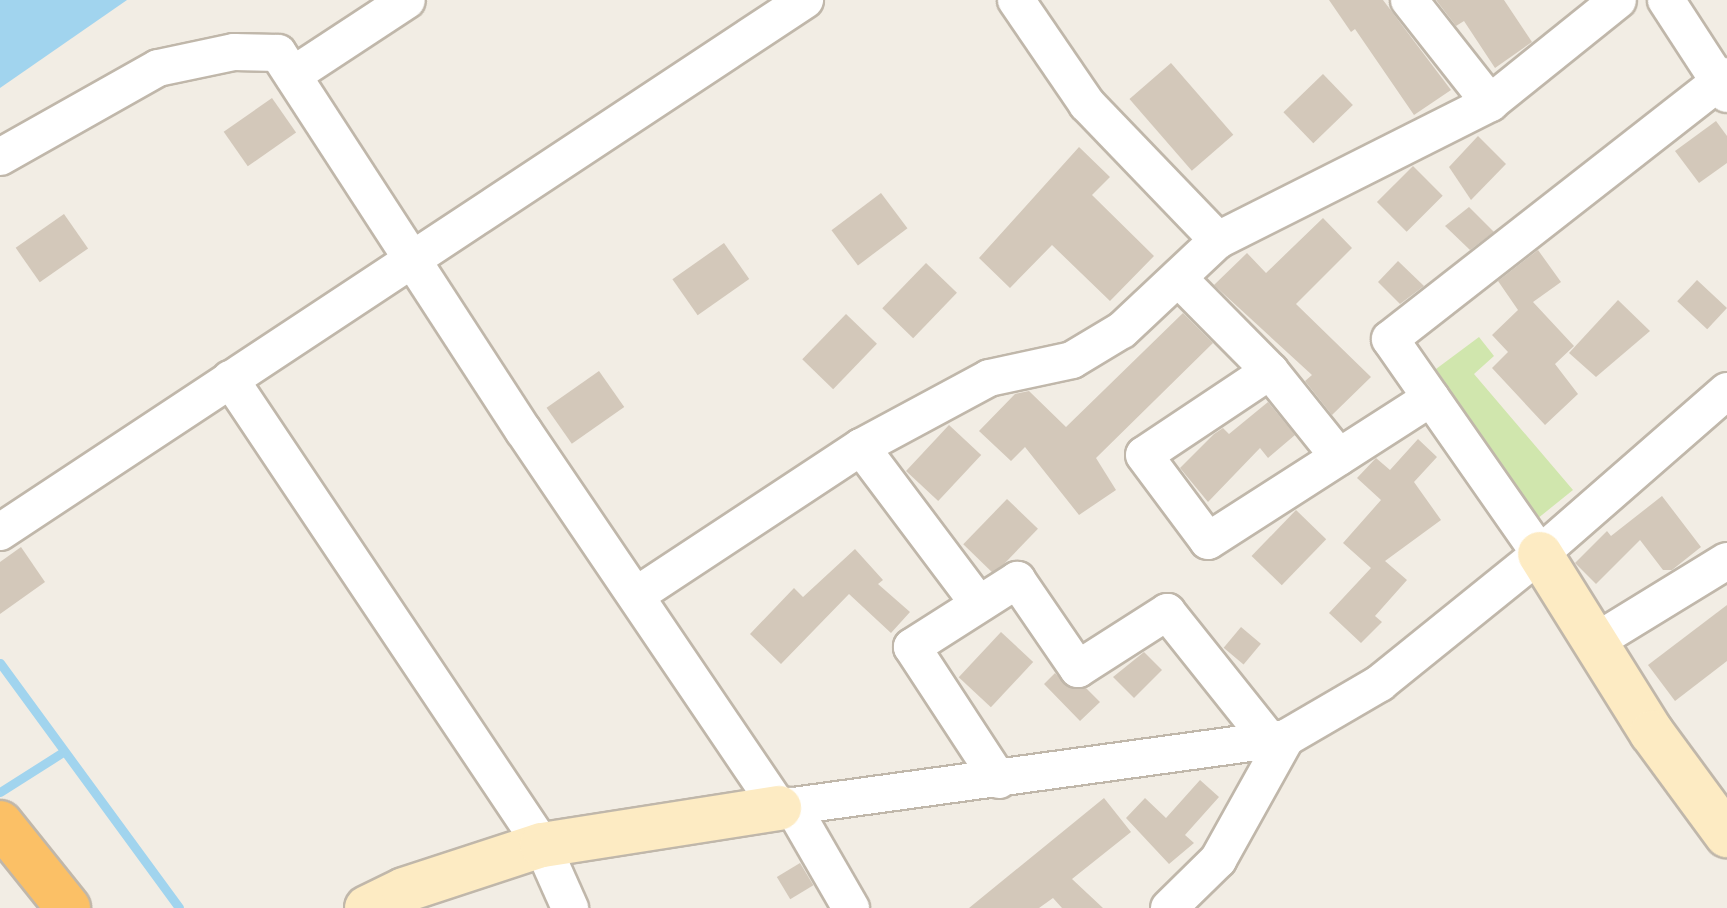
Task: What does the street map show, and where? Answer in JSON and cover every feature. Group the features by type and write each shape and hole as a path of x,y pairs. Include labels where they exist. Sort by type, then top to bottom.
{"highway":[{"path":"0,823 68,908"}],"street":[{"path":"293,75 407,0"},
{"path":"0,532 805,0"},
{"path":"1016,0 1087,104 1218,240"},
{"path":"1409,0 1490,103"},
{"path":"638,594 861,447 989,378 1072,360 1122,330 1218,240 1490,103 1618,0"},
{"path":"1666,0 1724,84 1390,339 1540,554 1593,643 1727,835"},
{"path":"0,157 158,68 234,52 278,53 415,256 523,430 785,807 851,908"},
{"path":"1178,278 1270,371 1339,457"},
{"path":"1270,371 1144,455 1208,541 1431,398"},
{"path":"230,379 542,845 570,908"},
{"path":"367,908 404,890 542,845 785,807 999,780 1277,739 1327,718 1380,683 1540,554 1727,391"},
{"path":"861,447 979,604"},
{"path":"1593,643 1727,561"},
{"path":"999,780 912,647 1017,580 1078,669 1167,612 1277,739"},
{"path":"1169,908 1218,860 1277,739"}],"green space":[{"path":"1479,337 1494,356 1474,374 1573,490 1537,519 1436,369"}],"water":[{"path":"0,0 127,0 0,88"}],"building":[{"path":"1329,0 1383,0 1451,90 1414,115 1355,29 1351,32"},
{"path":"1436,0 1504,0 1532,42 1495,68 1464,21 1456,26"},
{"path":"1171,63 1233,135 1192,171 1129,99"},
{"path":"1323,74 1353,105 1313,143 1283,112"},
{"path":"272,98 296,132 248,166 224,132"},
{"path":"1716,121 1727,136 1727,163 1699,183 1675,151"},
{"path":"1478,136 1506,164 1471,200 1449,167"},
{"path":"1079,147 1110,177 1092,195 1154,256 1110,301 1052,245 1010,288 979,258"},
{"path":"1413,166 1443,196 1407,232 1377,202"},
{"path":"881,193 907,228 858,265 831,230"},
{"path":"1469,207 1494,232 1470,250 1445,226"},
{"path":"64,214 88,248 40,282 16,248"},
{"path":"1323,218 1352,248 1296,304 1371,377 1332,415 1305,381 1312,375 1214,285 1247,253 1266,273"},
{"path":"724,243 749,279 698,315 672,279"},
{"path":"1538,250 1561,282 1533,302 1574,346 1555,364 1578,394 1545,425 1492,368 1508,352 1492,335 1518,310 1498,281"},
{"path":"1398,261 1424,286 1400,304 1378,282"},
{"path":"926,263 957,293 913,338 882,308"},
{"path":"1697,280 1727,308 1707,329 1677,301"},
{"path":"1618,300 1650,331 1596,377 1569,353"},
{"path":"1183,313 1213,343 1096,458 1116,490 1079,515 1025,447 1011,461 979,431 1015,394 1029,391 1066,427"},
{"path":"846,314 877,344 833,389 802,359"},
{"path":"599,371 624,407 572,444 547,408"},
{"path":"1268,402 1295,435 1268,458 1260,448 1208,502 1180,468 1214,434 1223,428 1229,434"},
{"path":"949,425 981,455 938,501 906,471"},
{"path":"1418,439 1437,457 1414,482 1441,520 1385,561 1407,580 1375,616 1382,622 1361,643 1329,613 1371,568 1343,543 1381,500 1357,478 1376,458 1390,470"},
{"path":"1662,496 1701,547 1672,570 1663,570 1640,540 1596,584 1575,563 1607,531 1611,536"},
{"path":"1007,499 1038,529 994,574 963,544"},
{"path":"1296,510 1326,539 1282,585 1252,556"},
{"path":"21,547 45,582 0,614 0,562"},
{"path":"855,549 883,580 878,584 910,612 891,633 849,594 781,664 750,634 794,588 803,597"},
{"path":"1727,605 1727,661 1675,701 1648,665"},
{"path":"1241,627 1261,644 1244,664 1224,648"},
{"path":"1001,632 1033,662 991,707 959,677"},
{"path":"1144,652 1162,670 1134,698 1113,677"},
{"path":"1055,673 1068,687 1086,688 1100,702 1080,721 1044,684"},
{"path":"1200,780 1219,797 1185,835 1194,843 1169,864 1126,818 1145,798 1166,818"},
{"path":"1104,798 1131,832 1072,879 1103,908 1062,908 1053,898 1039,908 969,908"},
{"path":"800,863 813,885 790,899 777,877"}],"waterway":[{"path":"0,663 179,908"},
{"path":"0,792 63,752"}]}
